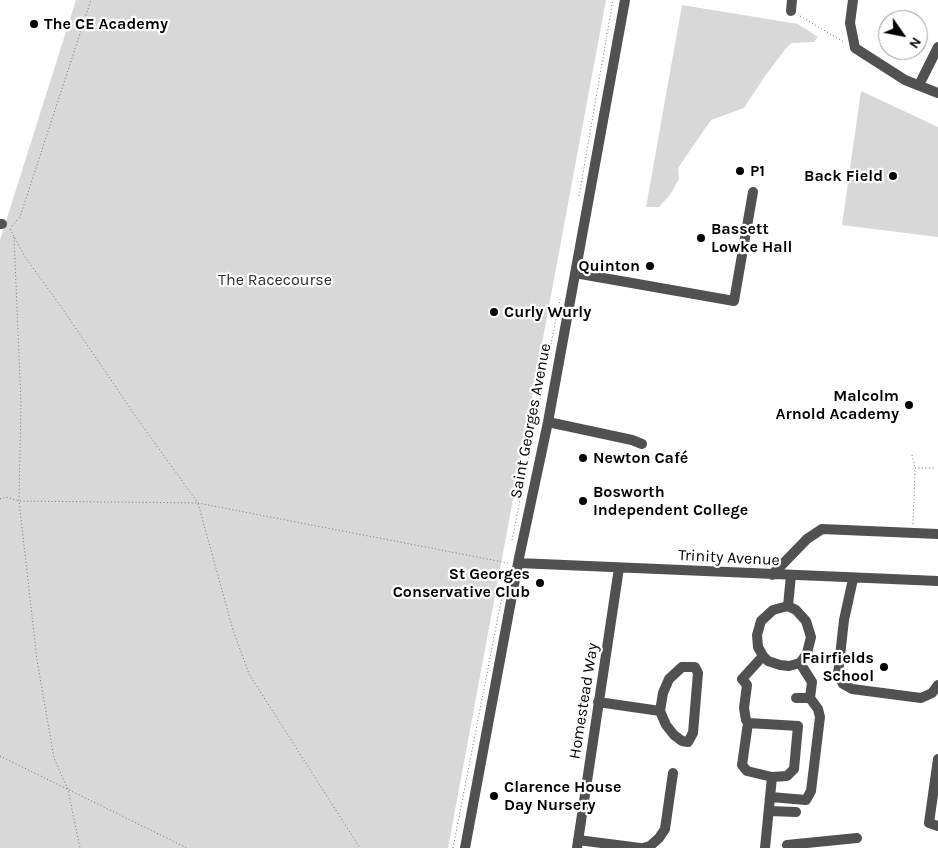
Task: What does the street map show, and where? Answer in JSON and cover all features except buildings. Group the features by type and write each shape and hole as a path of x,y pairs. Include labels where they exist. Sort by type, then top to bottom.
{"street":[{"name":"Saint Georges Avenue","path":"465,848 513,563 548,422 625,0"},
{"path":"854,0 850,23 856,48 905,80 938,92"},
{"path":"919,85 938,47"},
{"path":"575,273 734,301 753,192"},
{"path":"548,422 632,440 642,444"},
{"path":"772,575 806,539 822,529 938,534"},
{"name":"Trinity Avenue","path":"513,563 853,579 938,581"},
{"name":"Homestead Way","path":"620,568 598,702 578,844 642,848 650,846 665,829 670,777"},
{"path":"788,606 791,575"},
{"path":"853,579 844,620 838,674 843,684 852,689 921,698 932,693 938,685"},
{"path":"788,606 796,610 806,621 811,637 807,653 800,663 789,666 780,665 762,656 758,647 757,635 761,621 773,610 788,606"},
{"path":"748,723 798,726 794,769 787,776 772,777 747,771 742,765 748,723 744,708 747,685 742,679 762,656"},
{"path":"771,797 806,800 811,791 820,717 818,709 810,698 812,682 800,663"},
{"path":"682,667 695,667 698,673 693,733 688,742 682,742 674,735 666,725 660,711 663,693 669,679 682,667"},
{"path":"796,698 810,698"},
{"path":"598,702 660,711"},
{"path":"938,759 929,823 938,826"},
{"path":"766,848 772,777"},
{"path":"770,811 796,812"},
{"path":"787,845 829,845 857,838"}],"path":[{"path":"91,0 20,217 10,229 25,258 198,503 233,630 249,674 360,848"},
{"path":"578,200 613,0"},
{"path":"791,5 856,48"},
{"path":"14,236 21,403 19,500 37,660 54,758 68,790 80,848"},
{"path":"512,544 561,296"},
{"path":"912,455 915,468 913,526"},
{"path":"915,468 935,468"},
{"path":"0,499 6,497 19,500 198,503 513,563"},
{"path":"453,848 504,582"},
{"path":"0,756 187,848"}],"green space":[{"name":"The Racecourse","path":"76,0 606,0 448,848 0,848 0,240"},
{"path":"682,5 798,24 818,37 814,42 792,43 765,76 744,108 711,120 678,168 679,179 670,195 659,207 646,207"},
{"name":"Back Field","path":"861,91 938,127 938,237 842,225"}],"place":[{"name":"The CE Academy","path":"34,24"},
{"name":"P1","path":"740,171"},
{"name":"Back Field","path":"893,176"},
{"name":"Bassett Lowke Hall","path":"701,238"},
{"name":"Quinton","path":"650,266"},
{"name":"Curly Wurly","path":"494,312"},
{"name":"Malcolm Arnold Academy","path":"909,405"},
{"name":"Newton Café","path":"583,458"},
{"name":"Bosworth Independent College","path":"583,501"},
{"name":"St Georges Conservative Club","path":"540,583"},
{"name":"Fairfields School","path":"884,667"},
{"name":"Clarence House Day Nursery","path":"494,796"}]}
